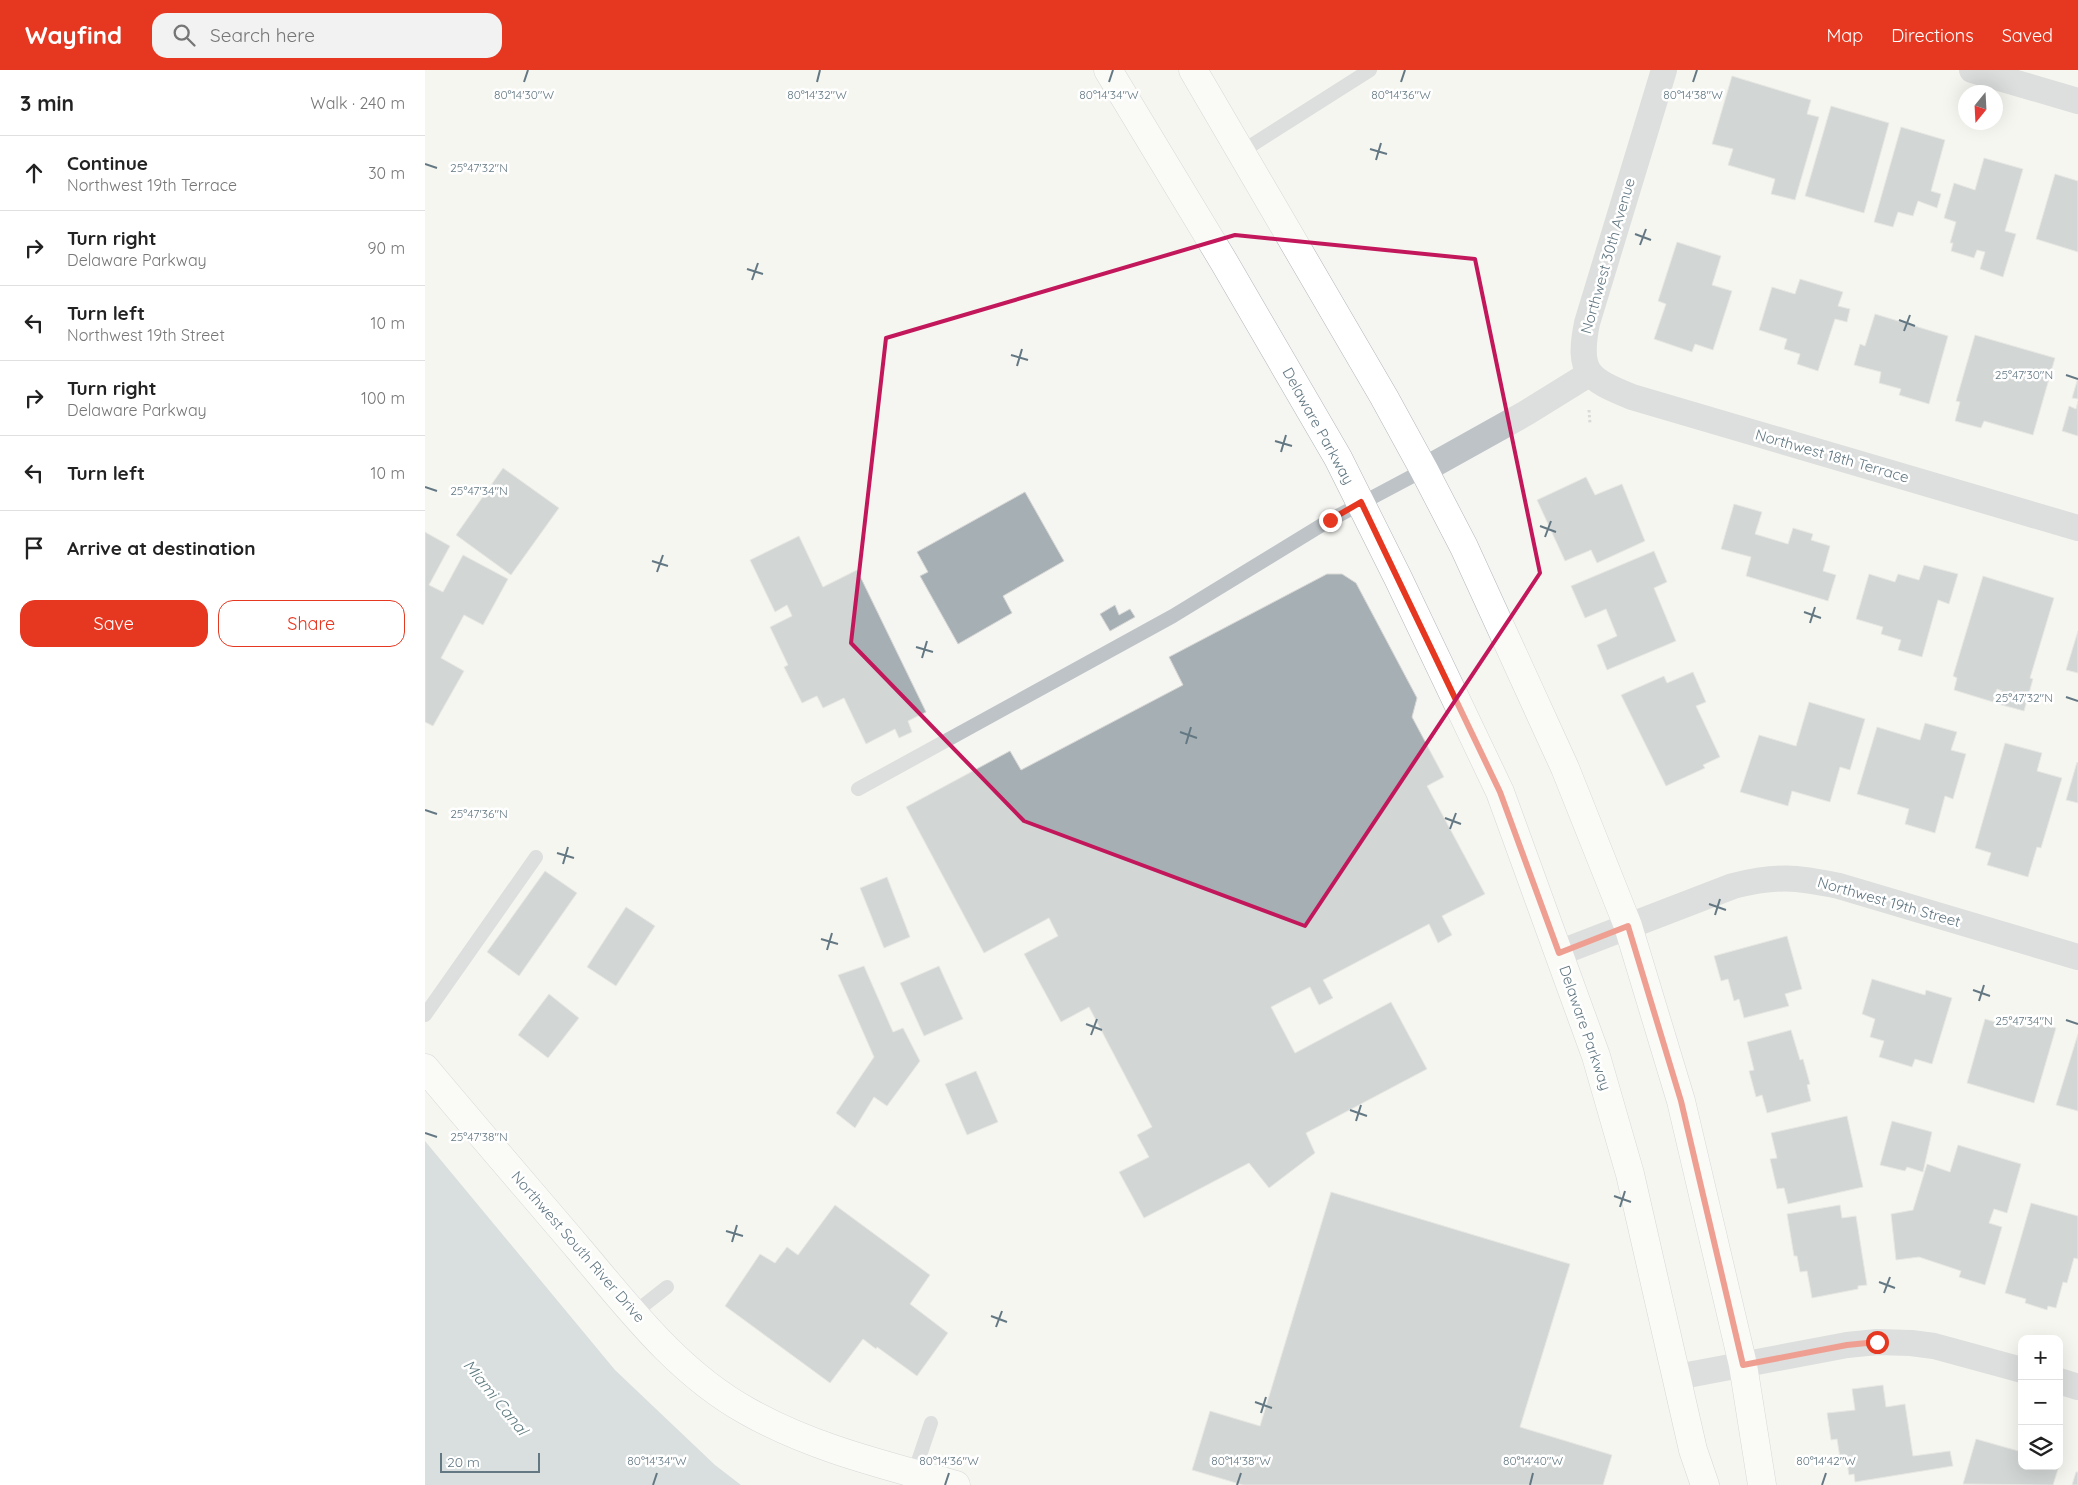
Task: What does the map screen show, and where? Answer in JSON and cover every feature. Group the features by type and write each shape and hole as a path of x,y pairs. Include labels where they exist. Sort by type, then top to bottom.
{"street":[{"name":"Delaware Parkway","path":"1108,70 1239,288 1338,458 1500,792 1596,1056 1630,1174 1693,1450 1705,1485"},
{"path":"1193,70 1384,397 1424,470 1464,547 1565,768 1628,926 1681,1101 1743,1365 1762,1485"},
{"name":"Northwest 30th Avenue","path":"1589,374 1585,364 1583,343 1587,322 1664,70"},
{"path":"1972,70 2078,101"},
{"path":"1424,470 1526,413 1589,374"},
{"name":"Northwest 18th Terrace","path":"1589,374 1602,384 1632,397 2078,528"},
{"name":"Northwest 19th Street","path":"1559,953 1733,886 1783,877 1839,886 2078,957"},
{"name":"Northwest South River Drive","path":"425,1068 634,1313 690,1371 745,1410 803,1438 956,1485"},
{"path":"1677,1377 1847,1345 1894,1343 1934,1346 2018,1369"},
{"path":"2063,1382 2078,1387"},
{"path":"1693,1450 1693,1485"}],"lane":[{"path":"1241,152 1370,70"},
{"path":"858,789 1173,616 1361,502 1424,470"},
{"path":"425,1015 536,857"},
{"path":"634,1313 667,1287"},
{"path":"914,1473 931,1423"}],"path":[{"path":"1589,410 1590,424"}],"highlighted area":[{"path":"1235,235 1475,259 1540,573 1305,926 1024,821 851,643 886,338"}],"water":[{"name":"Miami Canal","path":"425,1141 615,1370 715,1465 741,1485 425,1485"}],"building":[{"path":"1732,76 1811,100 1807,114 1819,117 1795,200 1771,194 1775,179 1728,165 1733,149 1712,144"},
{"path":"1831,106 1889,123 1864,213 1805,196"},
{"path":"1901,127 1945,140 1931,191 1941,194 1937,208 1918,201 1913,216 1898,212 1893,227 1874,222"},
{"path":"1984,158 2023,169 2005,231 2016,234 2003,277 1980,269 1985,252 1977,250 1974,258 1951,251 1953,243 1950,243 1956,222 1944,218 1954,183 1975,190"},
{"path":"2055,174 2078,181 2078,252 2036,239"},
{"path":"1677,242 1721,256 1712,285 1732,291 1713,350 1695,344 1692,352 1654,339 1666,304 1658,301"},
{"path":"1800,279 1843,292 1838,306 1850,309 1847,322 1835,319 1818,371 1797,364 1800,354 1784,349 1787,339 1759,330 1772,287 1795,294"},
{"path":"1875,314 1948,336 1929,404 1899,395 1901,389 1879,383 1881,372 1854,365 1860,344 1865,346"},
{"path":"1975,335 2055,358 2033,435 1984,421 1981,428 1955,421 1960,402 1956,401"},
{"path":"2078,378 2078,399 2072,398"},
{"path":"2078,401 2078,436 2062,431 2069,406 2076,409"},
{"path":"503,468 559,508 511,575 456,535"},
{"path":"1586,477 1595,495 1622,484 1645,541 1597,563 1591,550 1565,561 1537,500"},
{"path":"1025,492 1064,561 1003,596 1012,613 958,644 920,576 928,572 917,552"},
{"path":"1734,504 1762,512 1755,534 1788,544 1793,528 1813,534 1811,540 1830,546 1823,571 1836,575 1828,601 1746,576 1751,557 1721,549"},
{"path":"425,532 450,546 429,585 443,592 463,555 508,579 483,625 464,615 441,658 464,671 433,726 425,722"},
{"path":"799,536 823,587 857,570 926,712 908,721 912,732 899,738 895,729 866,744 844,698 823,708 817,696 802,703 784,667 788,665 770,627 792,616 787,605 775,612 750,560"},
{"path":"1654,551 1667,582 1654,588 1676,641 1607,670 1597,645 1617,636 1606,609 1585,618 1571,586"},
{"path":"1924,565 1958,574 1949,604 1938,600 1922,657 1898,650 1901,640 1881,634 1883,627 1856,619 1869,574 1895,582 1898,574 1919,580"},
{"path":"1327,574 1342,574 1356,583 1417,698 1412,717 1444,777 1427,786 1485,894 1442,916 1452,935 1438,943 1429,924 1323,980 1333,998 1319,1005 1310,987 1271,1007 1295,1053 1391,1002 1427,1069 1306,1133 1315,1153 1269,1188 1249,1163 1144,1218 1119,1172 1149,1157 1137,1135 1152,1127 1089,1007 1061,1022 1024,954 1058,936 1049,918 984,953 906,807 1010,751 1021,770 1183,685 1169,657"},
{"path":"1983,576 2054,598 2030,678 2033,679 2024,711 1998,704 2002,691 1997,689 1993,702 1954,690 1957,678 1953,676"},
{"path":"1115,605 1119,615 1130,609 1135,617 1110,631 1100,614"},
{"path":"2078,631 2078,673 2066,670"},
{"path":"1693,672 1706,702 1696,706 1720,757 1703,765 1705,768 1666,786 1621,695 1664,676 1667,683"},
{"path":"1809,702 1865,719 1850,770 1840,767 1830,802 1792,791 1788,806 1740,792 1759,735 1796,746"},
{"path":"1925,723 1957,732 1951,750 1966,754 1953,799 1945,796 1935,833 1905,824 1909,809 1857,794 1877,727 1920,740"},
{"path":"2005,743 2042,753 2037,771 2062,778 2041,848 2037,847 2028,877 1987,865 1991,853 1975,848"},
{"path":"2078,763 2078,803 2066,800"},
{"path":"545,871 577,893 519,976 487,952"},
{"path":"887,877 910,937 884,948 860,888"},
{"path":"626,907 655,926 616,986 587,967"},
{"path":"1787,936 1802,989 1785,994 1789,1006 1744,1018 1739,999 1734,1001 1728,979 1721,981 1714,956"},
{"path":"864,966 893,1032 903,1028 920,1061 887,1106 874,1097 855,1128 836,1113 874,1057 838,975"},
{"path":"939,966 963,1019 924,1036 900,983"},
{"path":"1872,979 1925,995 1926,990 1952,998 1932,1064 1915,1059 1912,1067 1879,1057 1884,1041 1870,1037 1875,1019 1862,1014"},
{"path":"549,994 579,1018 548,1058 518,1035"},
{"path":"1985,1019 2009,1026 2010,1022 2027,1027 2030,1021 2056,1028 2034,1103 1967,1083"},
{"path":"1791,1030 1800,1060 1803,1059 1810,1084 1807,1085 1811,1101 1767,1113 1762,1095 1756,1097 1749,1071 1754,1070 1747,1042"},
{"path":"2078,1034 2078,1111 2056,1105"},
{"path":"976,1071 998,1122 967,1135 945,1084"},
{"path":"1847,1116 1863,1187 1788,1204 1784,1188 1777,1189 1770,1159 1777,1158 1771,1133"},
{"path":"1892,1121 1932,1132 1923,1172 1907,1167 1905,1171 1880,1165"},
{"path":"1958,1145 2021,1164 2007,1213 1994,1209 1989,1223 2002,1227 1985,1285 1959,1277 1961,1271 1919,1257 1896,1260 1891,1214 1913,1210 1927,1164 1950,1172"},
{"path":"1331,1192 1570,1264 1520,1427 1612,1455 1603,1485 1243,1485 1192,1470 1210,1411 1260,1426"},
{"path":"2031,1203 2078,1216 2078,1259 2074,1258 2067,1283 2063,1282 2056,1308 2048,1306 2047,1310 2025,1303 2026,1299 2005,1293"},
{"path":"835,1205 930,1275 910,1304 948,1333 917,1376 863,1339 830,1383 725,1306 760,1254 775,1263 787,1247 798,1255"},
{"path":"1840,1205 1842,1218 1856,1216 1867,1285 1858,1286 1858,1289 1812,1298 1807,1271 1800,1272 1797,1256 1794,1256 1787,1214"},
{"path":"1883,1385 1886,1407 1905,1404 1913,1456 1950,1451 1953,1466 1855,1482 1854,1474 1849,1475 1846,1457 1840,1458 1837,1439 1831,1440 1827,1413 1855,1410 1852,1389"},
{"path":"1976,1439 2018,1451 2018,1470 2058,1470 2053,1485 1963,1484"},
{"path":"2076,1472 2078,1472 2078,1485 2072,1485"}],"route":[{"path":"1330,520 1361,502 1500,792 1559,953 1628,926 1681,1101 1743,1365 1847,1345 1877,1342"}]}
